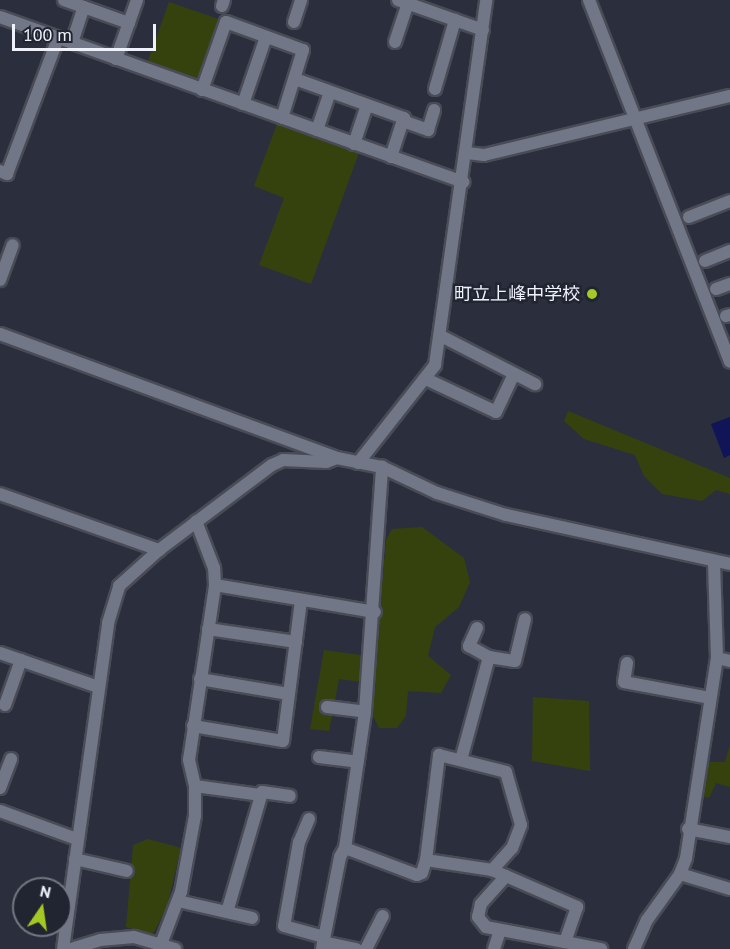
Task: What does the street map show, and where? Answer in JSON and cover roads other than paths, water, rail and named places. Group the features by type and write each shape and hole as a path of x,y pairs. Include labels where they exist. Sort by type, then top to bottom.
{"street":[{"path":"64,0 129,23"},
{"path":"116,59 137,0"},
{"path":"294,22 302,0"},
{"path":"358,463 435,366 463,182 486,0"},
{"path":"589,0 730,361"},
{"path":"395,42 411,2 483,30"},
{"path":"72,43 84,7"},
{"path":"0,17 463,182"},
{"path":"435,89 455,20"},
{"path":"202,90 225,22 303,50 282,118"},
{"path":"243,104 266,37"},
{"path":"0,171 7,174 58,38"},
{"path":"295,79 404,118 391,157"},
{"path":"317,130 330,92"},
{"path":"467,153 484,155 730,96"},
{"path":"354,144 368,105"},
{"path":"403,122 428,130 434,110"},
{"path":"688,217 730,201"},
{"path":"0,280 13,245"},
{"path":"705,261 730,251"},
{"path":"716,289 730,284"},
{"path":"0,334 337,458 382,467 437,493 506,515 730,564"},
{"path":"441,336 535,384"},
{"path":"426,379 496,412 514,374"},
{"path":"63,949 108,622 119,586 159,550 272,465 283,460 326,462 337,458"},
{"path":"323,943 340,857 345,848 365,712 375,612 382,467"},
{"path":"0,494 159,550"},
{"path":"161,944 178,901 195,816 195,786 189,760 215,585 214,568 196,521"},
{"path":"634,949 646,920 680,874 717,658 714,562"},
{"path":"215,585 375,612"},
{"path":"193,726 283,741 301,601"},
{"path":"477,628 469,646 489,657 515,661 525,619"},
{"path":"208,629 296,642"},
{"path":"0,653 98,687"},
{"path":"461,760 489,657"},
{"path":"717,658 730,661"},
{"path":"5,705 21,660"},
{"path":"627,663 624,682 710,698"},
{"path":"200,679 289,694"},
{"path":"327,706 365,712"},
{"path":"345,848 417,875 422,873 426,860 439,755 506,772 521,825 512,848 492,870"},
{"path":"319,757 358,762"},
{"path":"0,788 10,759"},
{"path":"195,786 261,795"},
{"path":"227,912 262,792 290,796"},
{"path":"0,811 77,839"},
{"path":"309,819 299,842 284,926 323,943 356,949"},
{"path":"688,829 730,837"},
{"path":"75,859 127,871"},
{"path":"426,860 492,870 578,907 565,942"},
{"path":"680,874 730,889"},
{"path":"506,876 481,904 478,917 486,927 601,949"},
{"path":"178,901 252,918"},
{"path":"366,949 383,916"},
{"path":"494,949 500,930"},
{"path":"71,949 100,940 134,937 175,949"}],"place":[{"name":"町立上峰中学校","path":"592,294"}]}
